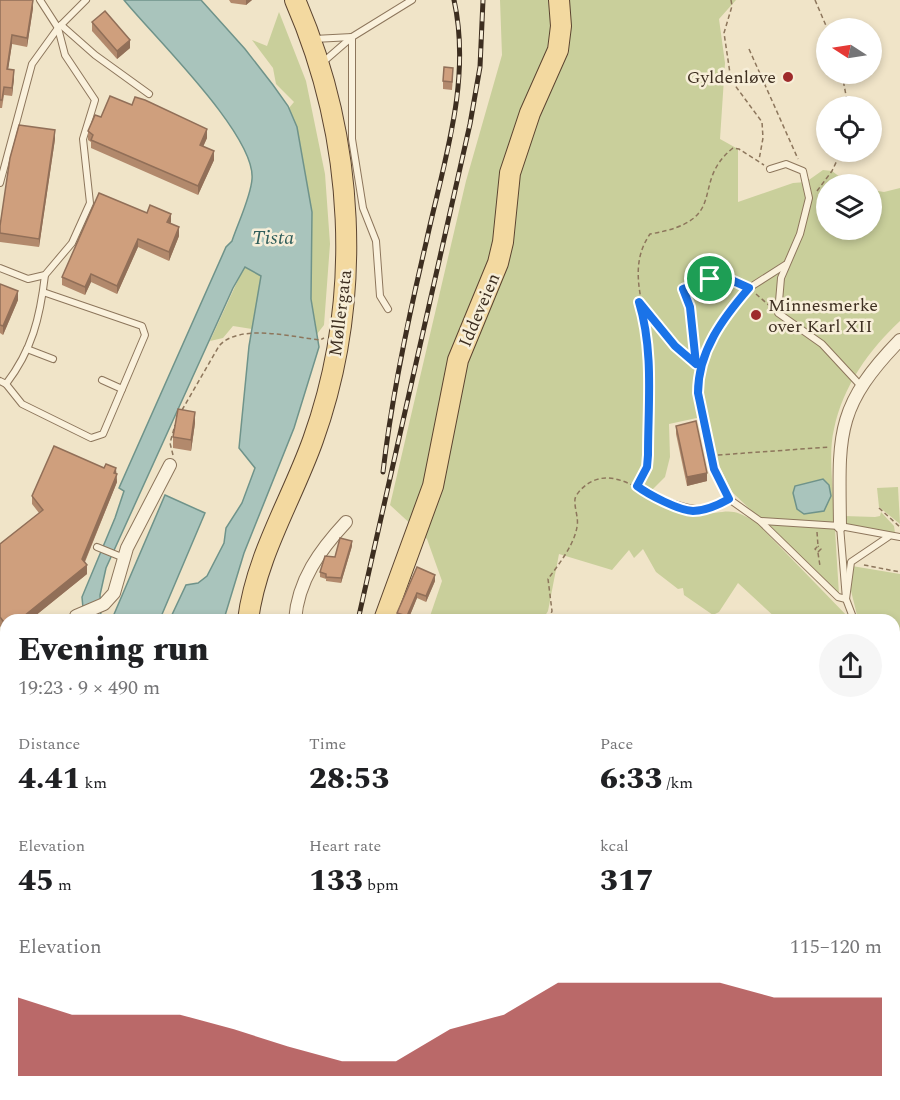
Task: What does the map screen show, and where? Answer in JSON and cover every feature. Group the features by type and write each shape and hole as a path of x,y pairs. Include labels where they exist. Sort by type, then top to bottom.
{"main road":[{"name":"Møllergata","path":"250,614 268,549 316,430 331,377 340,329 346,271 346,213 334,123 320,64 295,0"},
{"name":"Iddeveien","path":"386,614 434,486 458,360 498,263 503,242 510,173 530,112 558,50 561,26 559,0"}],"street":[{"path":"840,526 840,446 850,404 861,385 900,340"},
{"path":"85,614 104,604 114,592 120,557 170,465"},
{"path":"296,614 302,587 312,565 346,522"}],"lane":[{"path":"40,0 59,27 149,94"},
{"path":"0,183 32,64 59,27 86,0"},
{"path":"320,64 352,37 412,0"},
{"path":"43,292 142,326 145,335 103,434 91,438 22,404 3,383 21,364 40,316 45,275 72,243 90,203 83,139 95,100 65,55 59,27"},
{"path":"311,39 352,37"},
{"path":"352,37 352,139 363,208 376,240 380,296 388,309"},
{"path":"770,169 786,164 803,171 809,198 800,234 785,265 778,299 778,313 822,344 861,385"},
{"path":"785,265 749,288 724,316 702,364 698,393 711,455 719,482 729,499 760,521 838,597 846,599"},
{"path":"0,268 28,279 45,275"},
{"path":"27,349 53,359"},
{"path":"102,380 122,389"},
{"path":"694,424 704,422"},
{"path":"663,500 693,511 719,505 729,499"},
{"path":"760,521 840,526 888,537 900,537"},
{"path":"840,526 846,599 852,614"},
{"path":"846,599 852,562 888,537"},
{"path":"98,547 120,557"}],"path":[{"path":"731,0 732,6 724,33 731,80 762,122 763,138 759,161"},
{"path":"814,0 822,18"},
{"path":"749,49 803,171"},
{"path":"637,486 647,467 647,374 650,358 639,302 640,248 650,234 677,229 693,221 702,210 725,154 733,148 739,149 770,169"},
{"path":"809,198 832,171 836,162"},
{"path":"639,302 675,346 696,364 690,307 683,289 710,279 729,279 749,288 778,313"},
{"path":"181,413 219,346 228,338 246,332 320,340"},
{"path":"327,345 328,336"},
{"path":"170,465 173,453 170,443 176,420"},
{"path":"711,455 840,446"},
{"path":"551,614 548,579 564,556 578,527 575,498 583,487 595,480 611,478 637,486 663,500"},
{"path":"879,508 900,527"},
{"path":"816,525 818,546"},
{"path":"855,559 864,565 900,572"}],"green space":[{"path":"500,0 736,0 719,19 725,63 720,139 738,149 738,202 793,183 806,182 816,175 816,240 882,240 882,192 900,188 900,321 878,344 859,370 844,398 832,437 839,594 732,492 717,461 706,416 669,424 670,457 665,477 648,494 690,513 733,512 758,524 845,614 772,614 738,583 719,612 712,614 684,595 683,588 678,589 656,572 643,549 634,558 629,550 612,570 559,554 546,614 431,614 442,581 427,539 390,505 466,181 502,55"},
{"path":"279,12 306,81 325,174 330,244 324,325 317,334 311,299 312,212 297,127 289,108 294,102 276,84 273,68 252,40 267,46"},
{"path":"823,170 836,174 817,174"},
{"path":"244,267 261,276 252,329 233,326 223,338 210,341"},
{"path":"898,487 900,524 879,507 877,488"},
{"path":"881,512 894,526 895,533 845,524 844,516 875,517 880,516"},
{"path":"852,566 900,574 900,614 857,614 849,583"}],"water":[{"name":"Tista","path":"124,0 201,0 245,49 288,106 297,127 312,212 311,299 319,347 294,428 244,553 226,614 172,614 186,585 198,583 207,576 224,543 226,528 242,503 255,468 239,448 249,346 261,276 245,267 233,288 106,568 100,595 101,614 84,614 82,597 115,518 124,491 119,488 226,247 232,241 251,186 249,160 238,138 200,86"},
{"path":"823,479 829,485 831,496 824,511 804,514 797,509 793,493 795,486"},
{"path":"165,495 205,513 162,614 114,614"}],"building":[{"path":"0,0 33,0 27,38 12,35 7,69 14,70 12,88 4,87 2,100 0,100"},
{"path":"105,11 130,40 117,51 92,22"},
{"path":"444,67 453,68 452,82 443,81"},
{"path":"110,96 132,105 135,97 145,100 207,129 200,145 214,151 198,186 91,140 93,135 88,131 95,115 101,117"},
{"path":"19,125 55,130 39,239 0,233 10,158"},
{"path":"99,193 147,213 150,205 171,214 167,222 179,227 169,252 138,239 117,286 91,274 85,287 62,277"},
{"path":"0,284 18,291 3,326 0,325"},
{"path":"178,409 195,412 191,440 173,437"},
{"path":"696,421 707,473 687,477 676,426"},
{"path":"54,446 104,468 106,464 116,468 114,473 117,474 82,559 87,565 26,614 0,614 0,544 43,510 32,496"},
{"path":"340,538 352,541 341,578 326,577 326,574 320,572 325,556 335,557"},
{"path":"417,567 435,575 426,596 417,593 408,614 397,613"}],"railway":[{"path":"383,472 401,357 447,153 458,92 459,30 454,0"},
{"path":"359,614 470,124 480,67 483,0"}],"place":[{"name":"Gyldenløve","path":"788,77"},
{"name":"Minnesmerke over Karl XII","path":"756,315"}],"route":[{"path":"710,279 729,279 749,288 724,316 702,364 698,380 698,393 714,469 729,499 719,505 693,511 659,499 637,486 647,467 647,374 650,358 645,320 639,302 675,346 696,364 690,307 683,289 710,279"}]}
